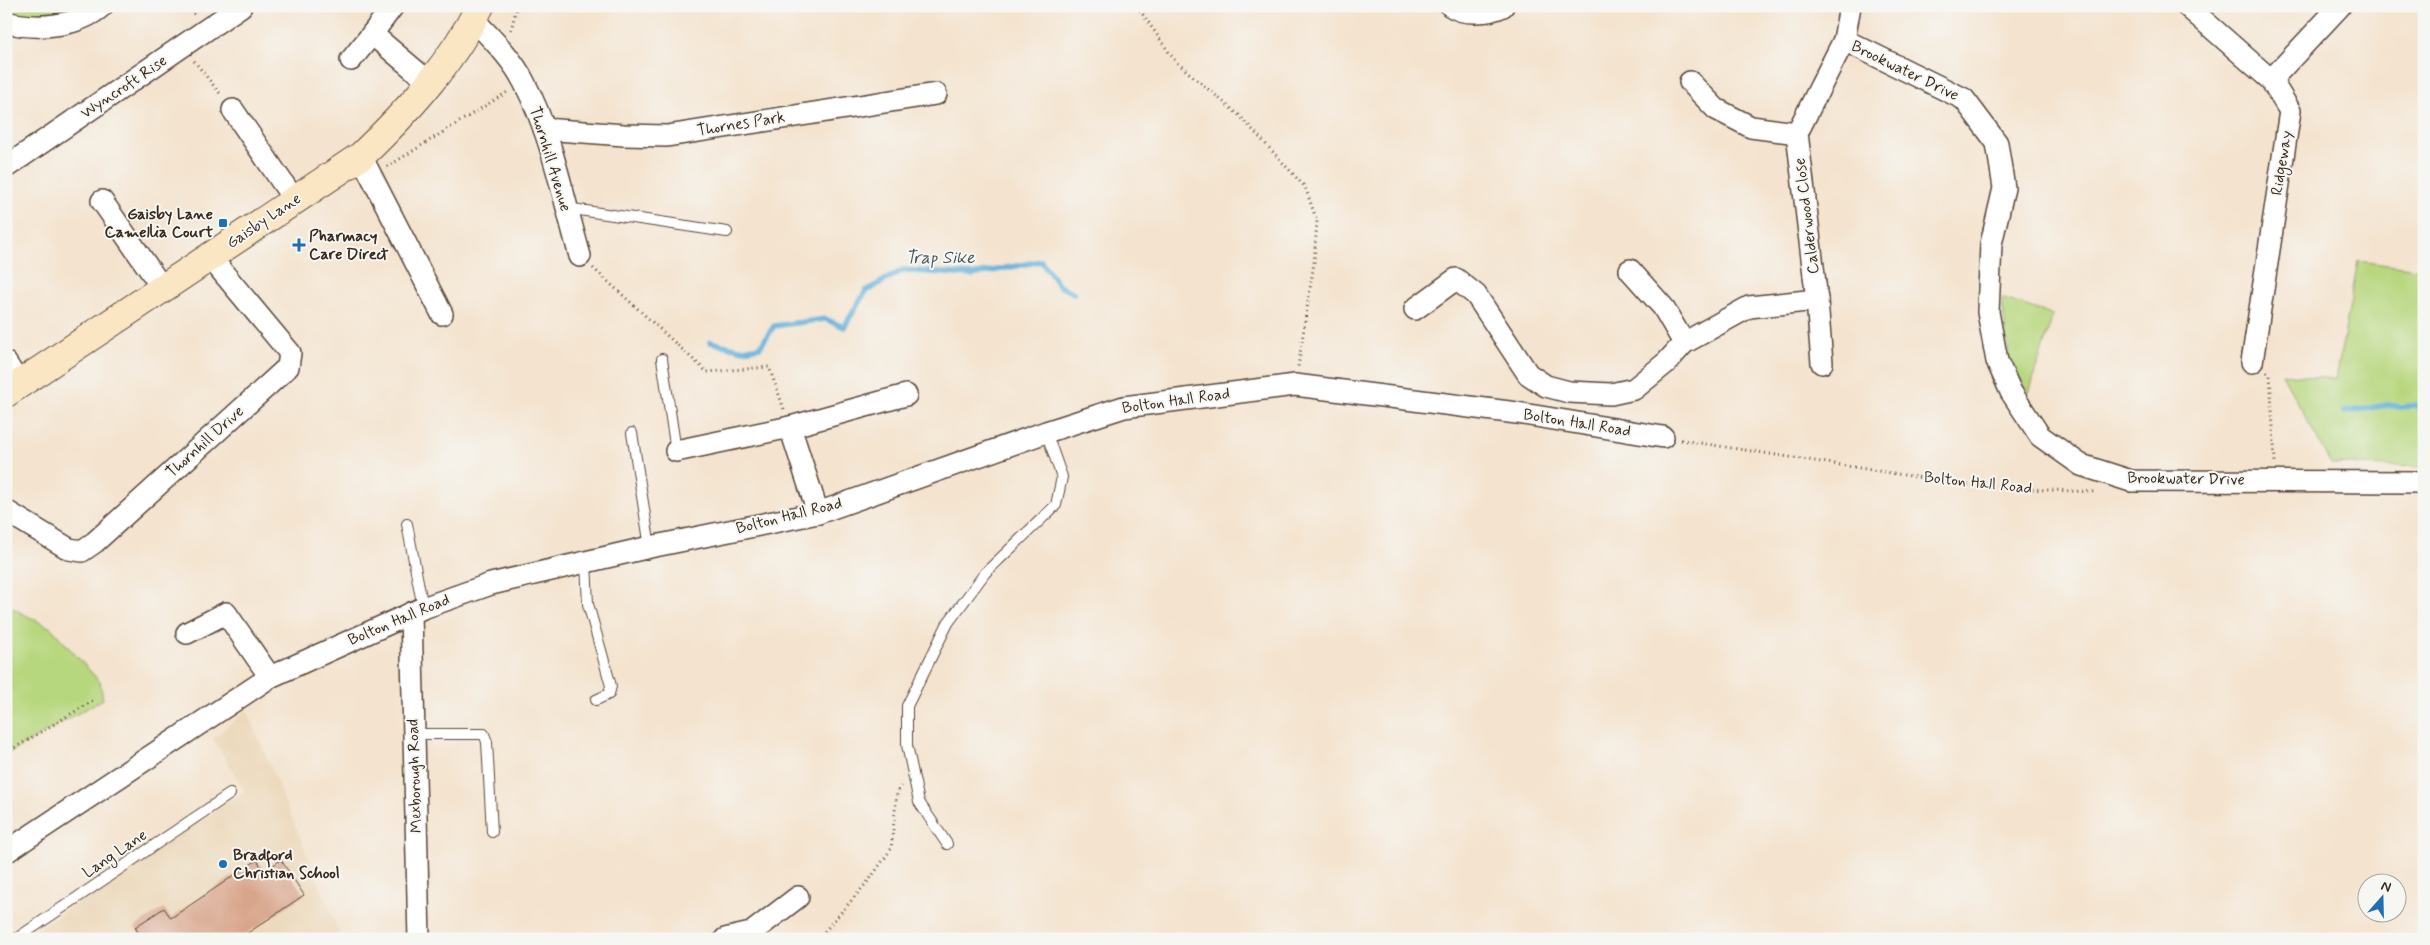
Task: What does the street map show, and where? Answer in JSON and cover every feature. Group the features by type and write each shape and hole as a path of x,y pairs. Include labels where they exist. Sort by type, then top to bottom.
{"street":[{"path":"6,22 17,25 43,26 74,21 102,6"},
{"name":"Wyncroft Rise","path":"6,167 241,6"},
{"path":"351,60 393,6"},
{"path":"1450,6 1457,10 1492,11 1503,6"},
{"name":"Brookwater Drive","path":"1850,6 1844,40 1964,100 1997,143 2004,188 1991,244 1988,312 1997,361 2011,392 2040,436 2081,465 2131,481 2424,482"},
{"name":"Ridgeway","path":"2187,6 2271,80 2290,111 2252,362"},
{"path":"2271,80 2340,6"},
{"name":"Thornhill Avenue","path":"477,13 524,81 544,129 580,256"},
{"name":"Gaisby Lane","path":"11,380 163,289 295,201 367,166 397,122 430,83 477,13"},
{"path":"372,34 430,83"},
{"path":"1690,82 1716,109 1751,127 1797,133 1844,40"},
{"name":"Thornes Park","path":"544,129 667,136 936,94"},
{"path":"233,110 295,201"},
{"name":"Calderwood Close","path":"1797,133 1817,300 1822,363"},
{"path":"367,166 442,314"},
{"path":"102,201 163,289"},
{"name":"Thornhill Drive","path":"6,511 70,549 82,551 95,542 288,367 290,353 210,257"},
{"path":"1630,270 1663,307 1684,344"},
{"path":"1415,309 1456,280 1476,295 1528,374 1546,386 1569,392 1610,394 1634,388 1667,362 1684,344 1749,307 1817,300"},
{"name":"Bolton Hall Road","path":"6,852 270,677 417,611 491,584 650,547 818,513 1046,432 1124,407 1295,385 1517,413 1663,437"},
{"path":"676,451 790,427 906,394"},
{"path":"790,427 818,513"},
{"name":"Mexborough Road","path":"417,611 414,734 420,939"},
{"path":"187,633 226,613 270,677"},
{"path":"725,939 751,933 798,897"}],"lane":[{"path":"566,208 727,232"},
{"path":"662,359 676,451"},
{"path":"947,844 919,802 907,745 907,706 948,623 984,573 1056,505 1062,477 1046,432"},
{"path":"632,433 650,547"},
{"path":"407,524 417,611"},
{"path":"586,562 588,604 610,686 609,694 596,700"},
{"path":"414,734 484,734 488,742 492,832"},
{"name":"Lang Lane","path":"16,939 230,794"}],"path":[{"path":"1137,6 1175,60 1240,116 1305,187 1317,220 1314,263 1295,385"},
{"path":"183,47 233,110"},
{"path":"367,166 524,81"},
{"path":"580,256 707,372 769,367 790,427"},
{"path":"2252,362 2270,375 2276,481"},
{"name":"Bolton Hall Road","path":"1663,437 1980,486 2105,492"},
{"path":"6,753 94,700"},
{"path":"818,939 870,879 892,849 897,793 911,765"}],"shaded area":[{"name":"Bradford Christian School","path":"247,710 342,939 25,937 245,791 213,739"}],"green space":[{"path":"6,6 102,6 99,9 6,22"},
{"path":"2358,261 2424,270 2424,467 2331,464 2282,374 2336,379"},
{"path":"2002,298 2053,315 2029,393 2009,360"},
{"path":"6,605 51,628 100,682 103,699 6,755"}],"building":[{"path":"257,860 264,871 281,860 304,895 239,939 142,939 135,927 164,908 171,918"}],"waterway":[{"name":"Trap Sike","path":"710,342 744,350 760,347 774,326 825,319 844,327 866,291 903,270 972,275 1041,261 1059,286 1074,293"},
{"name":"Trap Sike","path":"2345,412 2388,405 2400,407 2424,405"}],"place":[{"name":"Gaisby Lane Camellia Court","path":"223,223"},
{"name":"Pharmacy Care Direct","path":"299,245"},
{"name":"Bradford Christian School","path":"223,864"}]}
